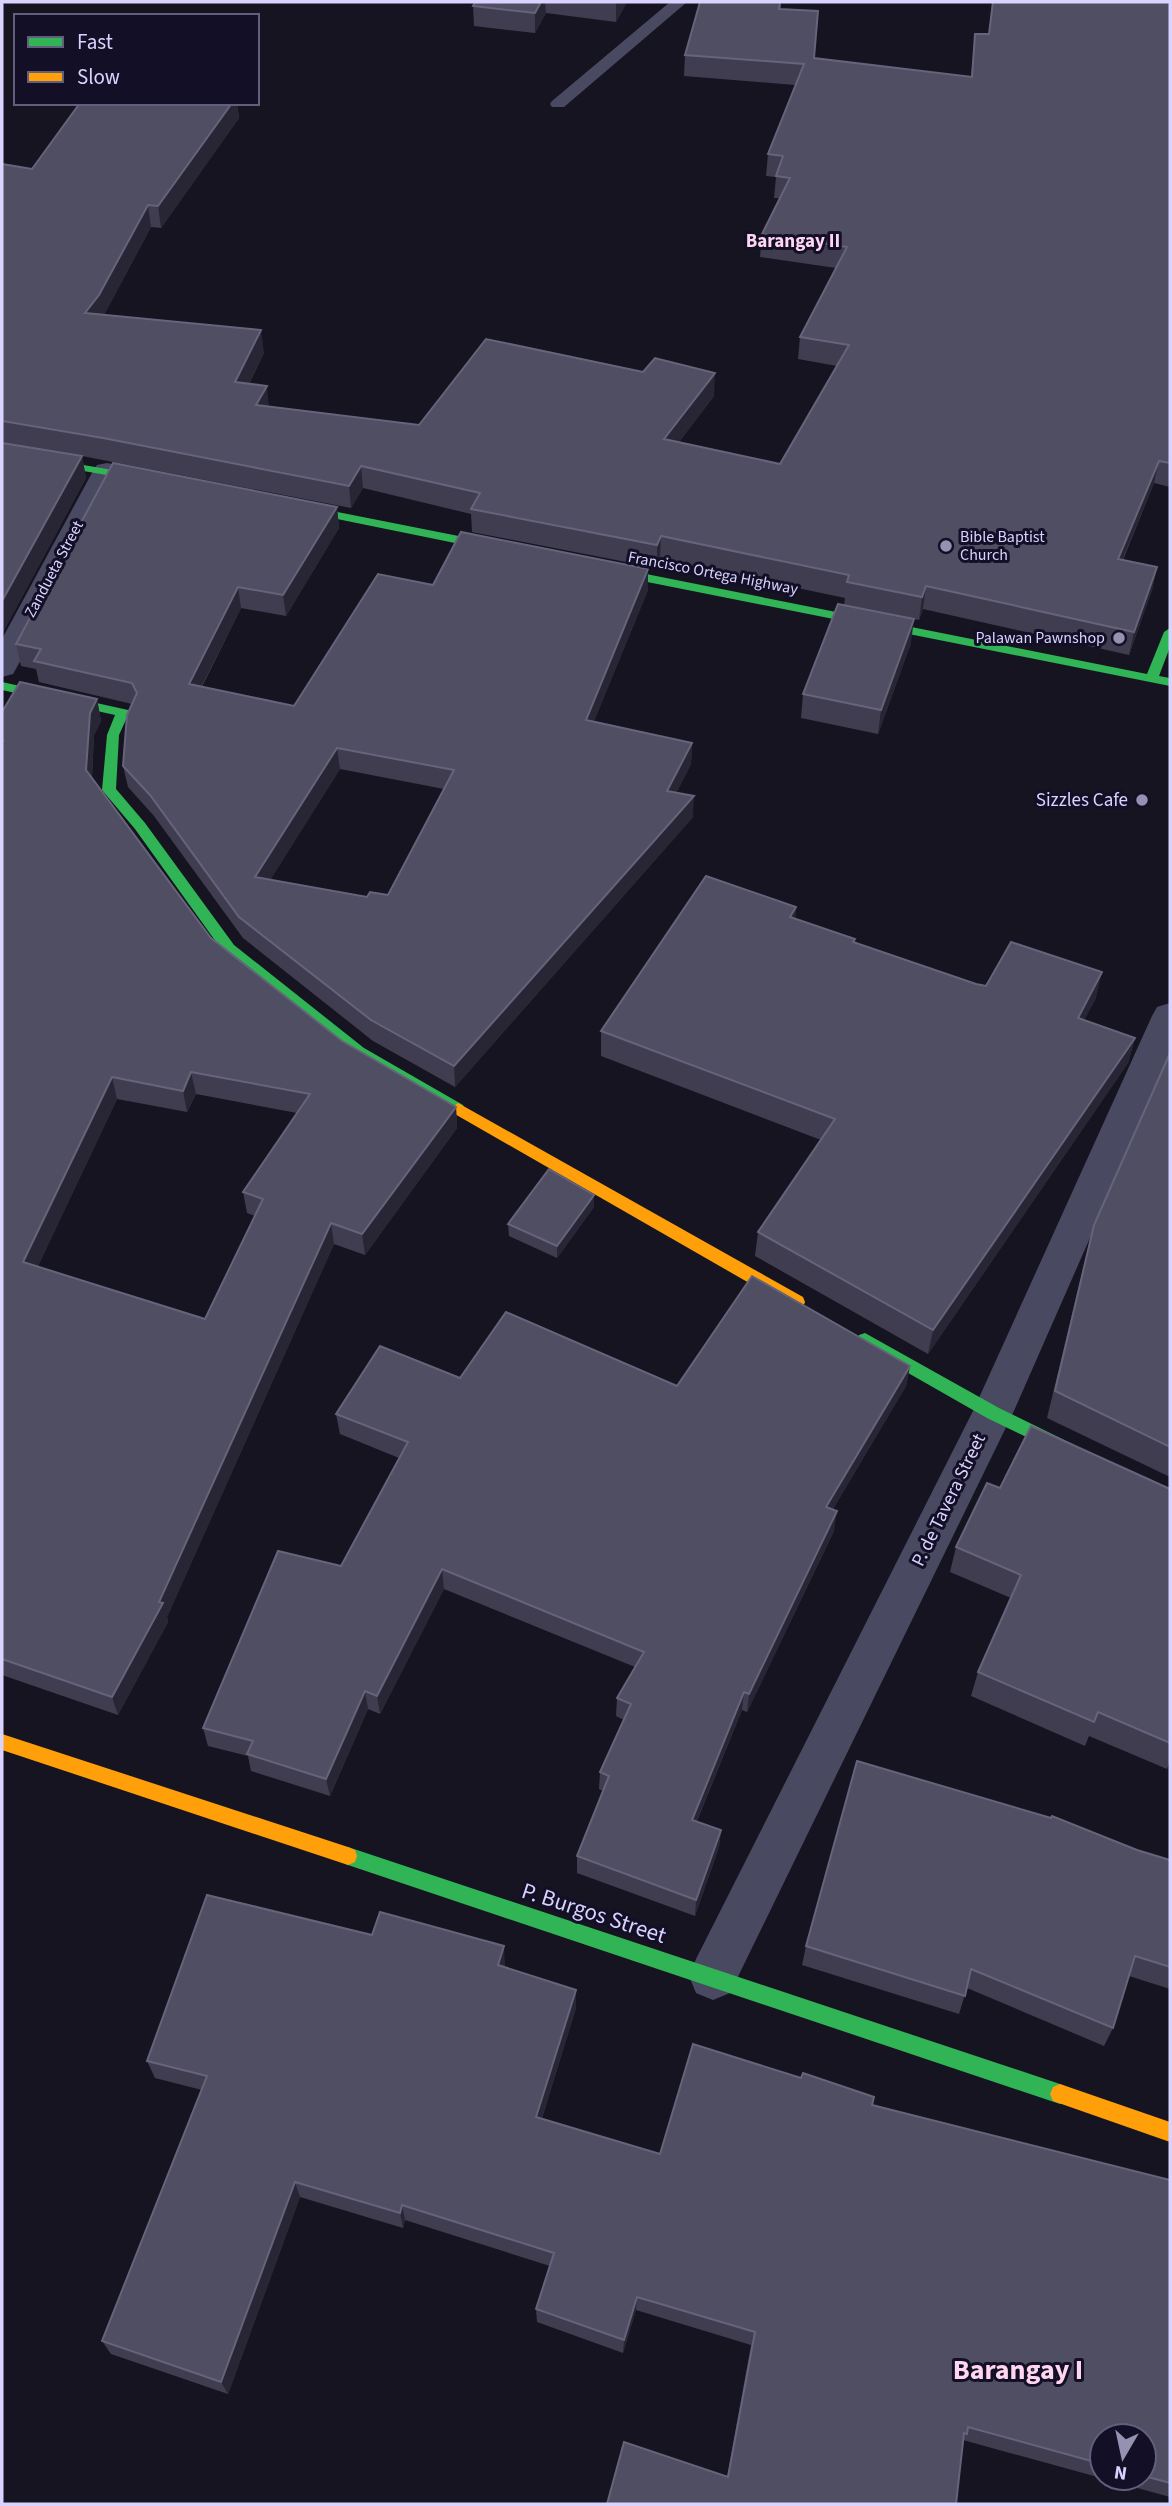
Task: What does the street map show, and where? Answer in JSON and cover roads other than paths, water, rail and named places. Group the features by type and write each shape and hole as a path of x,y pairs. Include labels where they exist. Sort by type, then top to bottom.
{"street":[{"path":"2,454 175,484"},
{"name":"Zandueta Street","path":"2,667 107,471"},
{"path":"271,503 530,554"},
{"name":"Francisco Ortega Highway","path":"584,565 1170,682"},
{"path":"1152,678 1170,632"},
{"path":"2,686 122,713 113,735 109,790 140,826 229,949 359,1052 813,1311"},
{"name":"P. de Tavera Street","path":"713,1976 993,1413 1170,1016"},
{"path":"849,1331 993,1413 1170,1500"},
{"name":"P. Burgos Street","path":"2,1742 713,1976 1170,2132"}],"lane":[{"path":"558,104 680,2"}],"place":[{"name":"Bible Baptist Church","path":"946,546"},
{"name":"Palawan Pawnshop","path":"1119,638"},
{"name":"Sizzles Cafe","path":"1142,800"}],"district":[{"name":"Barangay II","path":"793,241"},
{"name":"Barangay I","path":"1018,2370"}]}
